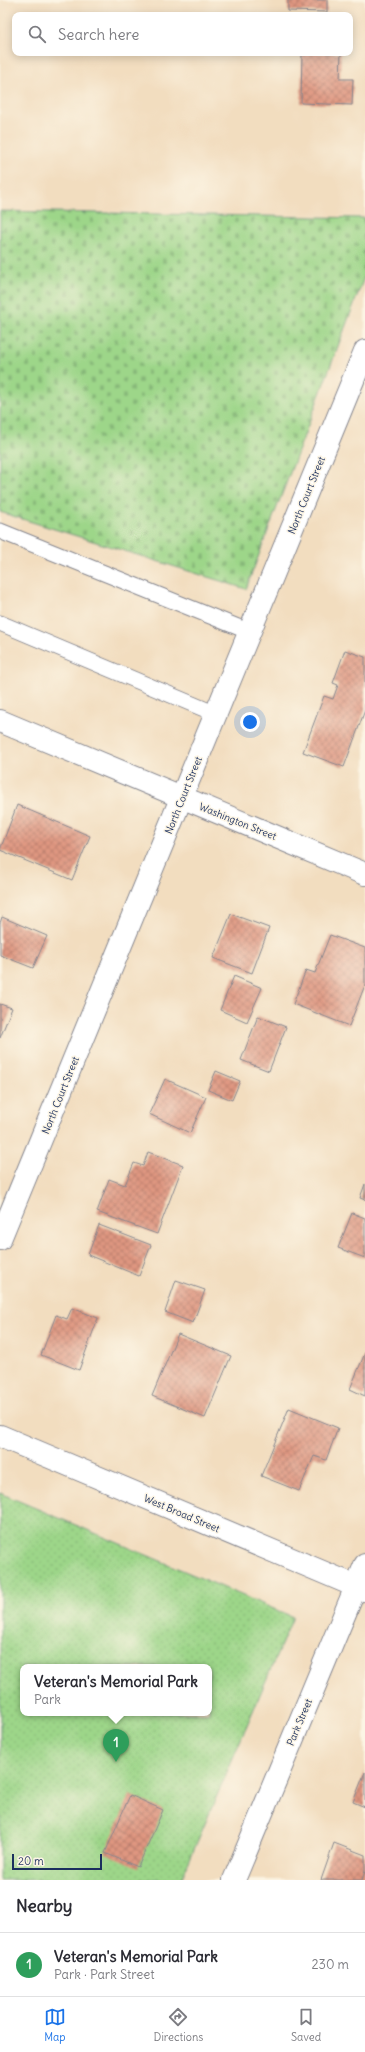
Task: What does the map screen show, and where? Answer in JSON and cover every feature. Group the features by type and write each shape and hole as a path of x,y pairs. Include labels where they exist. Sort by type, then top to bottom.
{"street":[{"name":"North Court Street","path":"0,1239 365,351"},
{"name":"Washington Street","path":"0,721 365,874"},
{"name":"West Broad Street","path":"0,1436 360,1588"},
{"name":"Park Street","path":"234,1880 360,1588 365,1565"}],"lane":[{"path":"0,531 250,632"},
{"path":"0,622 216,714"}],"green space":[{"path":"0,211 365,218 365,275 246,589 0,512"},
{"path":"0,1493 293,1617 181,1880 0,1880"}],"building":[{"path":"288,0 327,0 327,12 288,11"},
{"path":"302,56 341,56 340,79 353,79 352,105 301,103"},
{"path":"345,650 365,657 365,710 344,767 303,752 324,696 333,699 338,685 333,683"},
{"path":"17,805 90,836 72,880 0,850"},
{"path":"231,914 269,928 252,973 213,958"},
{"path":"2,917 47,936 33,968 0,955 0,923"},
{"path":"330,935 365,948 365,985 349,1026 293,1004 306,970 315,973"},
{"path":"234,976 262,988 247,1022 220,1010"},
{"path":"0,1004 12,1008 0,1038"},
{"path":"258,1016 286,1027 269,1071 241,1060"},
{"path":"216,1071 240,1081 232,1100 208,1090"},
{"path":"165,1079 206,1097 190,1133 149,1114"},
{"path":"148,1152 183,1165 157,1234 97,1212 109,1179 125,1185 134,1163 143,1166"},
{"path":"365,1184 365,1200 360,1198"},
{"path":"352,1213 365,1218 365,1258 338,1248"},
{"path":"99,1225 151,1245 139,1276 88,1255"},
{"path":"176,1280 205,1290 193,1323 165,1312"},
{"path":"72,1308 98,1318 79,1370 41,1355 56,1315 67,1319"},
{"path":"178,1334 231,1356 205,1418 152,1396"},
{"path":"365,1353 365,1396 350,1389"},
{"path":"289,1408 338,1428 326,1460 314,1456 299,1491 261,1476"},
{"path":"365,1772 365,1807 353,1802"},
{"path":"130,1795 163,1810 138,1867 105,1853"},
{"path":"334,1843 365,1855 365,1871 362,1880 321,1880"}],"place":[{"name":"Veteran's Memorial Park","path":"116,1762"}]}
